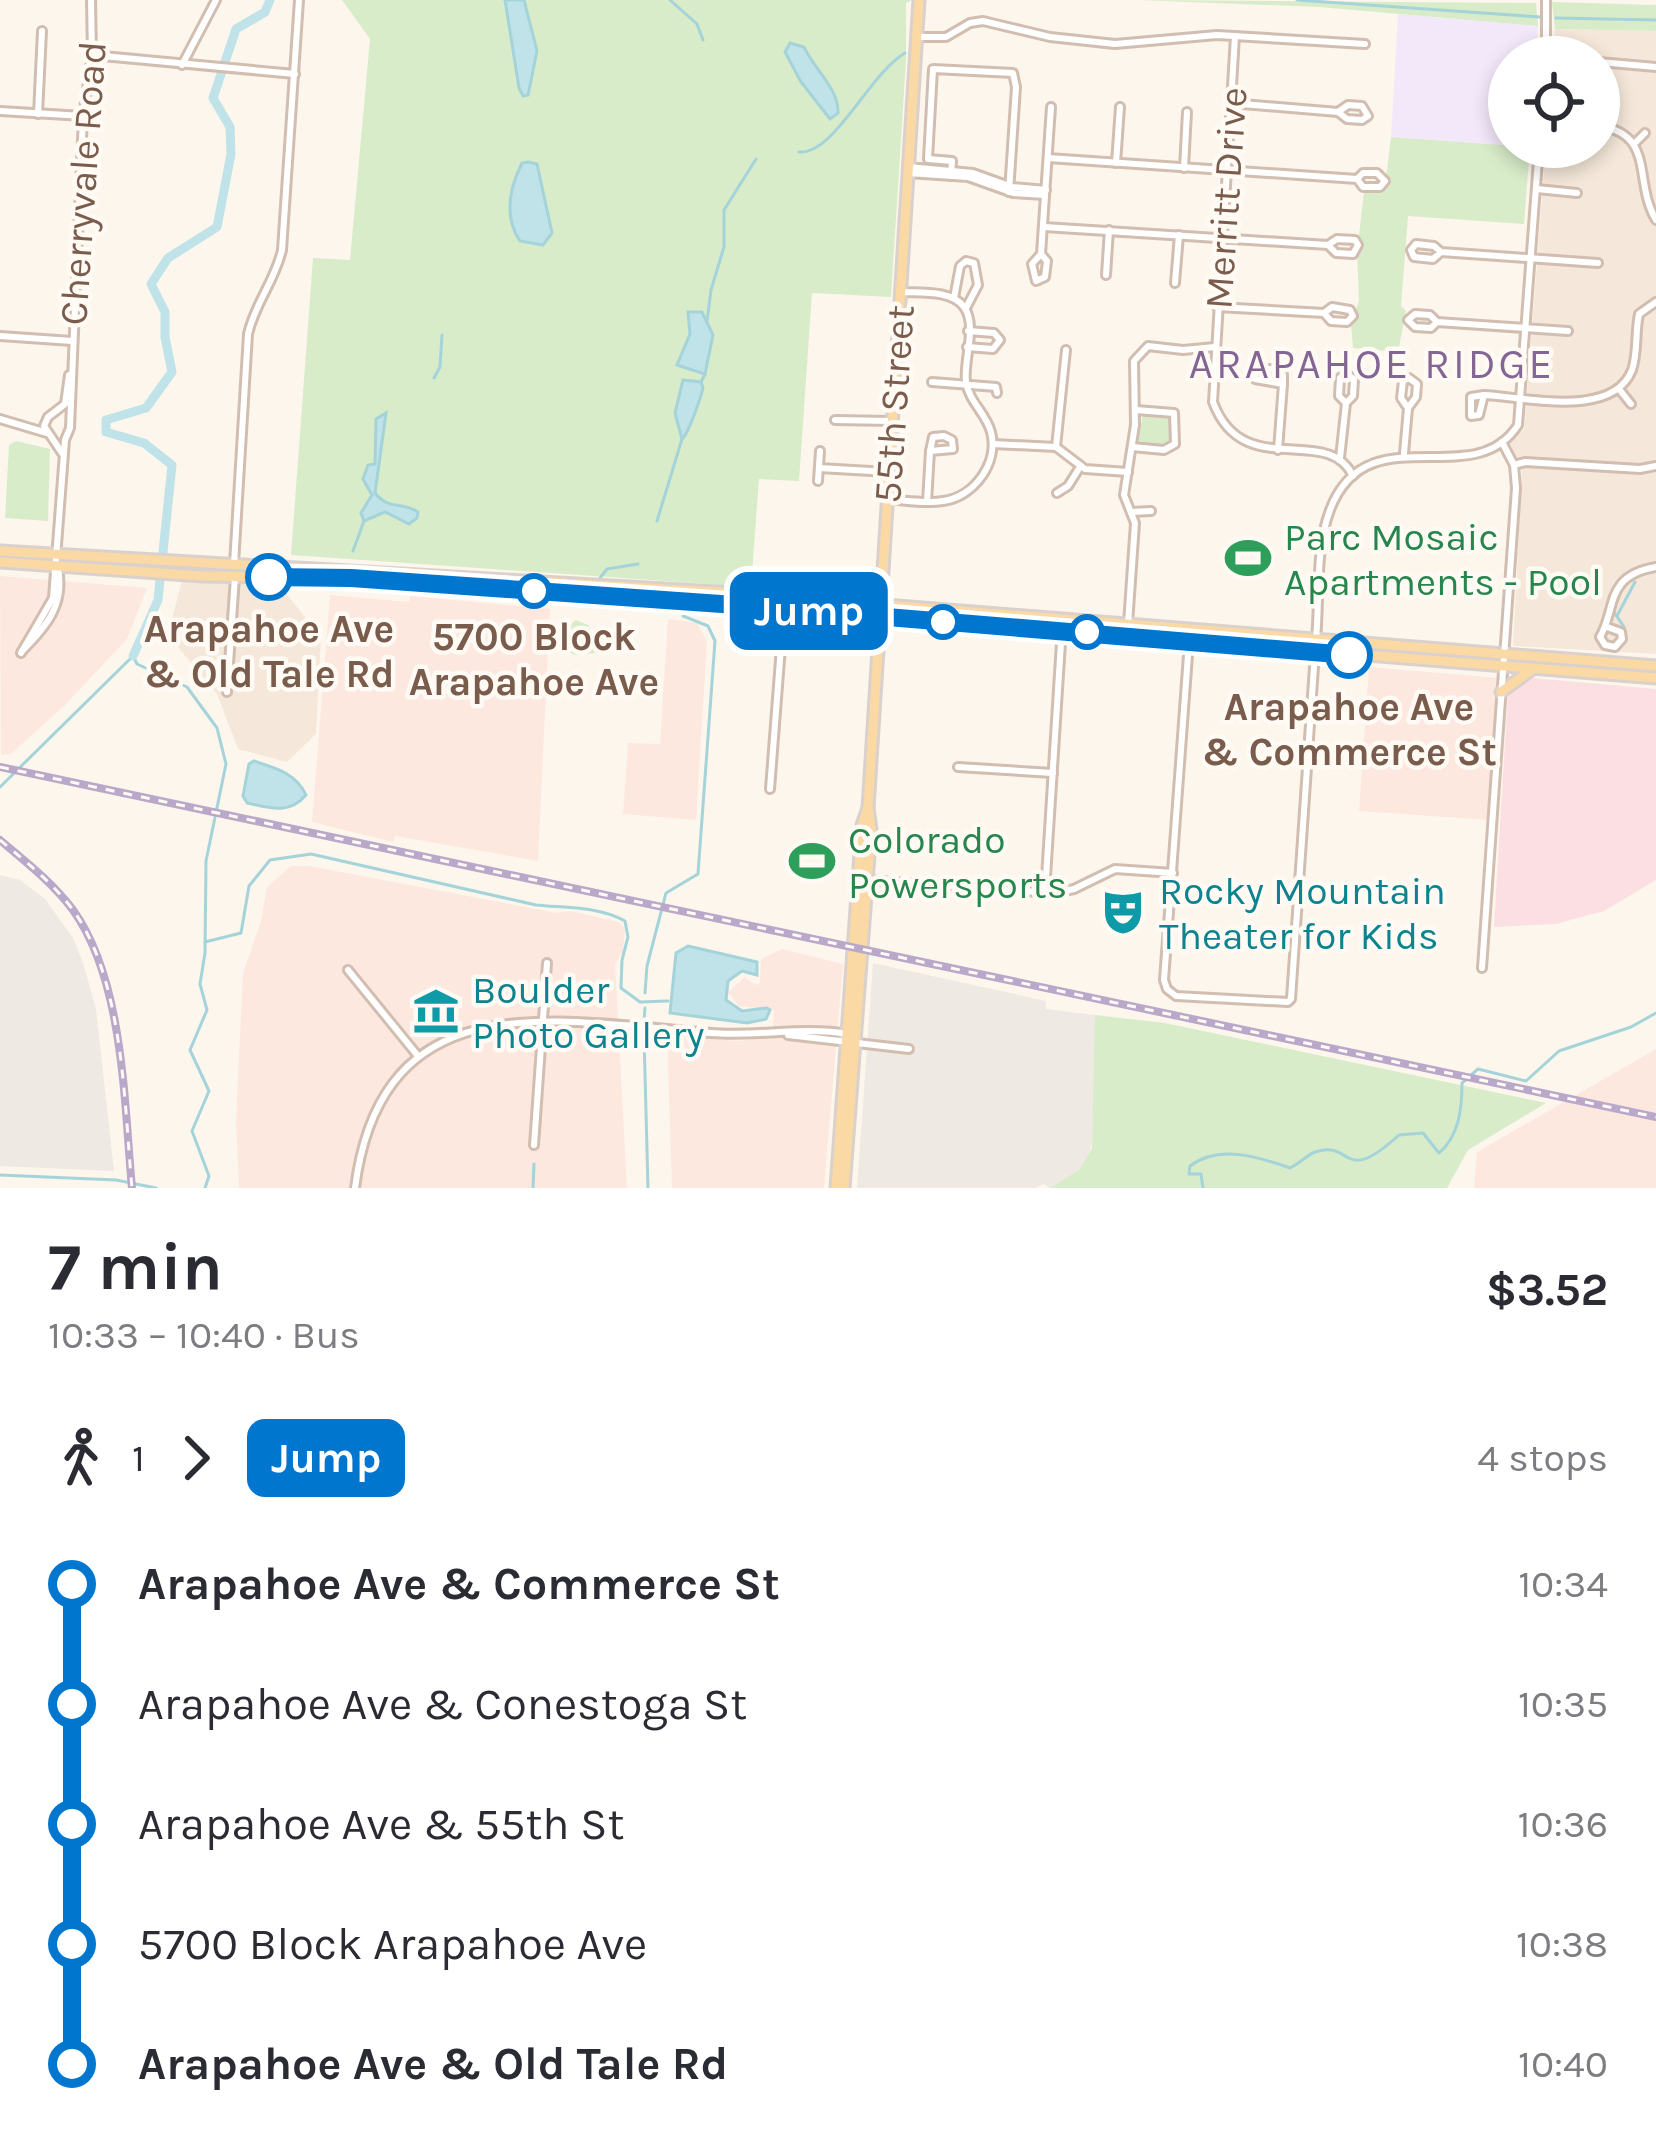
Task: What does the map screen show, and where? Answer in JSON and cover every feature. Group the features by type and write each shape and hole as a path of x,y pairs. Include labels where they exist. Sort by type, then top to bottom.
{"main road":[{"name":"55th Street","path":"840,1188 919,0"},
{"path":"0,551 178,569 879,612"},
{"path":"0,562 57,560"},
{"path":"235,572 361,568 1503,662 1656,666"},
{"path":"1063,625 1128,624 1189,634"},
{"path":"1503,662 1534,670 1656,678"},
{"path":"1501,692 1534,670"}],"street":[{"name":"Cherryvale Road","path":"66,436 83,116 92,55 91,0"},
{"path":"182,65 216,0"},
{"path":"227,692 248,334 282,250 299,0"},
{"path":"1546,0 1546,36"},
{"path":"916,37 946,37 983,21 1050,37 1115,44 1235,36 1365,44"},
{"path":"38,114 42,31"},
{"name":"Merritt Drive","path":"1235,36 1211,389 1225,425 1253,446 1340,458"},
{"path":"92,55 295,74"},
{"path":"1620,64 1656,67"},
{"path":"951,173 952,161 928,159 933,69 1012,73 1016,87 1009,189"},
{"path":"1230,103 1338,112"},
{"path":"1041,254 1051,107"},
{"path":"1116,164 1120,107"},
{"path":"0,111 83,116"},
{"path":"1184,168 1187,112"},
{"path":"1620,130 1636,142 1646,162 1646,197 1656,220"},
{"path":"1636,142 1645,133"},
{"path":"1048,158 1357,179"},
{"path":"1189,634 1164,980 1172,994 1288,1002 1325,524 1337,494 1353,476 1377,461 1404,454 1465,457 1502,442 1518,424 1538,168"},
{"path":"908,170 951,173 1009,189 1046,192"},
{"path":"1537,189 1577,193"},
{"path":"1044,227 1328,245"},
{"path":"1106,275 1109,230"},
{"path":"1175,283 1179,235"},
{"path":"1441,252 1598,263"},
{"path":"886,499 954,499 973,487 987,469 993,444 987,421 966,384 965,308 978,285 974,263 959,266 954,298"},
{"path":"899,291 954,298 965,308"},
{"path":"1484,395 1589,401 1619,388 1633,366 1639,314 1656,302"},
{"path":"1217,307 1324,313"},
{"path":"1437,322 1568,331"},
{"path":"968,331 994,333 1000,340 994,349 968,347"},
{"path":"0,336 72,341"},
{"path":"1128,624 1134,535 1124,495 1136,410 1134,361 1142,349 1155,345 1184,350 1215,347"},
{"path":"1056,447 1066,350"},
{"name":"Cherryvale Road","path":"49,435 50,417 65,404 71,365"},
{"path":"1278,450 1283,384 1279,370 1256,370 1259,382 1283,384"},
{"path":"932,382 996,387 997,394"},
{"path":"1619,388 1631,404"},
{"path":"1346,403 1340,458 1353,476"},
{"path":"1404,454 1408,408"},
{"path":"1132,447 1164,450 1175,444 1174,413 1136,410"},
{"path":"20,427 50,417 68,420"},
{"path":"0,419 66,436 51,604 21,652 54,615 60,577 57,560"},
{"path":"835,419 892,424"},
{"path":"49,435 65,459"},
{"path":"1482,968 1516,488 1514,465 1502,442"},
{"path":"993,444 1056,447 1080,467 1128,472"},
{"path":"927,502 930,451"},
{"path":"818,481 820,452"},
{"path":"1514,465 1656,466"},
{"path":"1057,494 1080,467"},
{"path":"819,468 888,472"},
{"path":"1131,512 1151,511"},
{"path":"1606,627 1609,604 1619,587 1638,572 1656,567"},
{"path":"770,789 784,608"},
{"path":"1045,893 1063,625"},
{"path":"958,767 1053,773"},
{"path":"863,880 1045,893 1074,889 1115,869 1173,873"},
{"path":"534,1145 547,963"},
{"path":"348,970 419,1057"},
{"path":"356,1188 379,1107 401,1074 419,1057 473,1028 543,1023 730,1035 780,1033 909,1049"}],"shaded area":[{"path":"1398,14 1538,26 1537,36 1488,36 1488,144 1391,137"},
{"path":"1555,29 1656,31 1656,654 1513,646 1522,471 1510,444 1524,429 1544,168 1620,168 1620,36 1554,36"},
{"path":"0,576 147,588 127,639 65,705 11,754 1,755"},
{"path":"182,581 280,586 321,637 316,734 287,762 238,749 217,694 172,640 170,626"},
{"path":"330,595 409,602 410,596 550,609 538,861 395,836 393,842 312,822"},
{"path":"668,619 697,623 707,641 696,820 623,814 628,743 660,744"},
{"path":"1369,667 1499,678 1488,820 1359,811"},
{"path":"1509,676 1656,689 1656,880 1604,911 1556,924 1494,927"},
{"path":"291,866 557,913 571,911 618,922 625,928 623,951 615,964 627,1188 239,1188 236,1120 243,973 267,887"},
{"path":"0,875 20,880 45,899 73,938 83,963 96,1009 114,1171 0,1166"},
{"path":"782,949 843,964 824,1188 672,1188 667,1035 737,1041 772,1038 774,1010 739,1006 728,992 745,977 755,985 760,983 761,959"},
{"path":"873,963 1046,1001 1046,1009 1095,1015 1095,1127 1089,1157 1080,1169 1050,1188 1044,1184 1035,1188 857,1188"},
{"path":"1656,1049 1656,1188 1474,1188 1477,1152"}],"green space":[{"path":"342,0 912,0 906,3 891,297 812,293 799,481 759,479 751,587 291,555 313,258 350,260 370,39"},
{"path":"1138,0 1536,3 1538,26 1319,7"},
{"path":"1552,2 1656,5 1656,31 1555,29"},
{"path":"1391,137 1488,144 1488,168 1528,168 1524,224 1408,216 1401,306 1406,311 1398,352 1353,348 1351,324 1359,301 1357,253 1364,192 1385,186"},
{"path":"1143,414 1173,418 1171,445 1137,445"},
{"path":"16,441 50,449 48,521 5,518 9,445"},
{"path":"576,620 588,625 596,642 614,651 576,655 563,650 561,632"},
{"path":"1095,1015 1165,1023 1546,1103 1468,1150 1447,1188 1050,1188 1080,1169 1092,1148"}],"water":[{"path":"505,0 524,0 537,51 528,95 523,96 519,88"},
{"path":"790,43 804,47 831,88 838,113 830,119 785,52"},
{"path":"522,163 537,164 552,233 543,245 520,241 512,222 514,183"},
{"path":"688,312 702,312 713,335 705,374 677,365 690,334"},
{"path":"683,380 701,382 703,388 682,439 675,413"},
{"path":"386,413 375,493 385,502 418,512 409,524 385,512 364,521 361,513 372,495 363,479 368,465 375,464 376,419"},
{"path":"254,761 291,776 306,795 286,808 247,803 243,796 249,764"},
{"path":"688,946 757,962 757,975 742,971 728,981 726,1000 742,1011 767,1008 766,1019 747,1023 670,1013 676,953"}],"waterway":[{"path":"133,656 158,600 172,465 144,443 106,432 106,420 146,408 172,372 165,312 151,284 168,258 217,227 231,154 230,127 213,98 236,29 265,12 270,0"},
{"path":"670,0 697,24 703,40"},
{"path":"1297,0 1540,17"},
{"path":"1556,18 1656,20"},
{"path":"799,152 825,141 905,53"},
{"path":"707,321 724,247 724,210 756,159"},
{"path":"434,378 440,367 442,335"},
{"path":"701,382 705,374"},
{"path":"657,521 682,439"},
{"path":"353,551 364,521"},
{"path":"600,578 607,569 638,564"},
{"path":"1617,616 1635,582"},
{"path":"1612,609 1624,627"},
{"path":"645,993 666,893 698,874 715,641 708,626 683,616"},
{"path":"0,787 133,656 137,664 187,687 217,728 226,764 206,861 200,984 207,1010 190,1050 209,1091 192,1131 209,1176 205,1188"},
{"path":"205,942 241,933 249,886 270,860 311,854 536,905 615,916 625,921 628,937 621,988 640,1002 668,1001"},
{"path":"644,1020 645,1008"},
{"path":"1203,1188 1201,1174 1189,1174 1190,1166 1214,1155 1252,1157 1290,1168 1312,1153 1327,1150 1357,1160 1367,1158 1399,1135 1423,1133 1439,1153 1458,1121 1462,1083 1478,1069 1526,1081 1559,1051 1631,1027 1656,1013"},
{"path":"644,1036 648,1188"},
{"path":"533,1188 534,1164"},
{"path":"0,1175 116,1180 156,1188"}],"railway":[{"path":"0,767 1656,1117"},
{"path":"0,840 73,910 103,971 119,1044 132,1188"}],"bus line":[{"name":"Jump","path":"269,577 351,578 765,607 1349,655"}],"place":[{"name":"Parc Mosaic Apartments - Pool","path":"1248,558"},
{"name":"Arapahoe Ave & Old Tale Rd","path":"269,577"},
{"name":"5700 Block Arapahoe Ave","path":"534,591"},
{"name":"Arapahoe Ave & Commerce St","path":"1349,655"},
{"name":"Colorado Powersports","path":"812,861"},
{"name":"Rocky Mountain Theater for Kids","path":"1123,912"},
{"name":"Boulder Photo Gallery","path":"436,1011"}],"district":[{"name":"ARAPAHOE RIDGE","path":"1372,363"}]}
